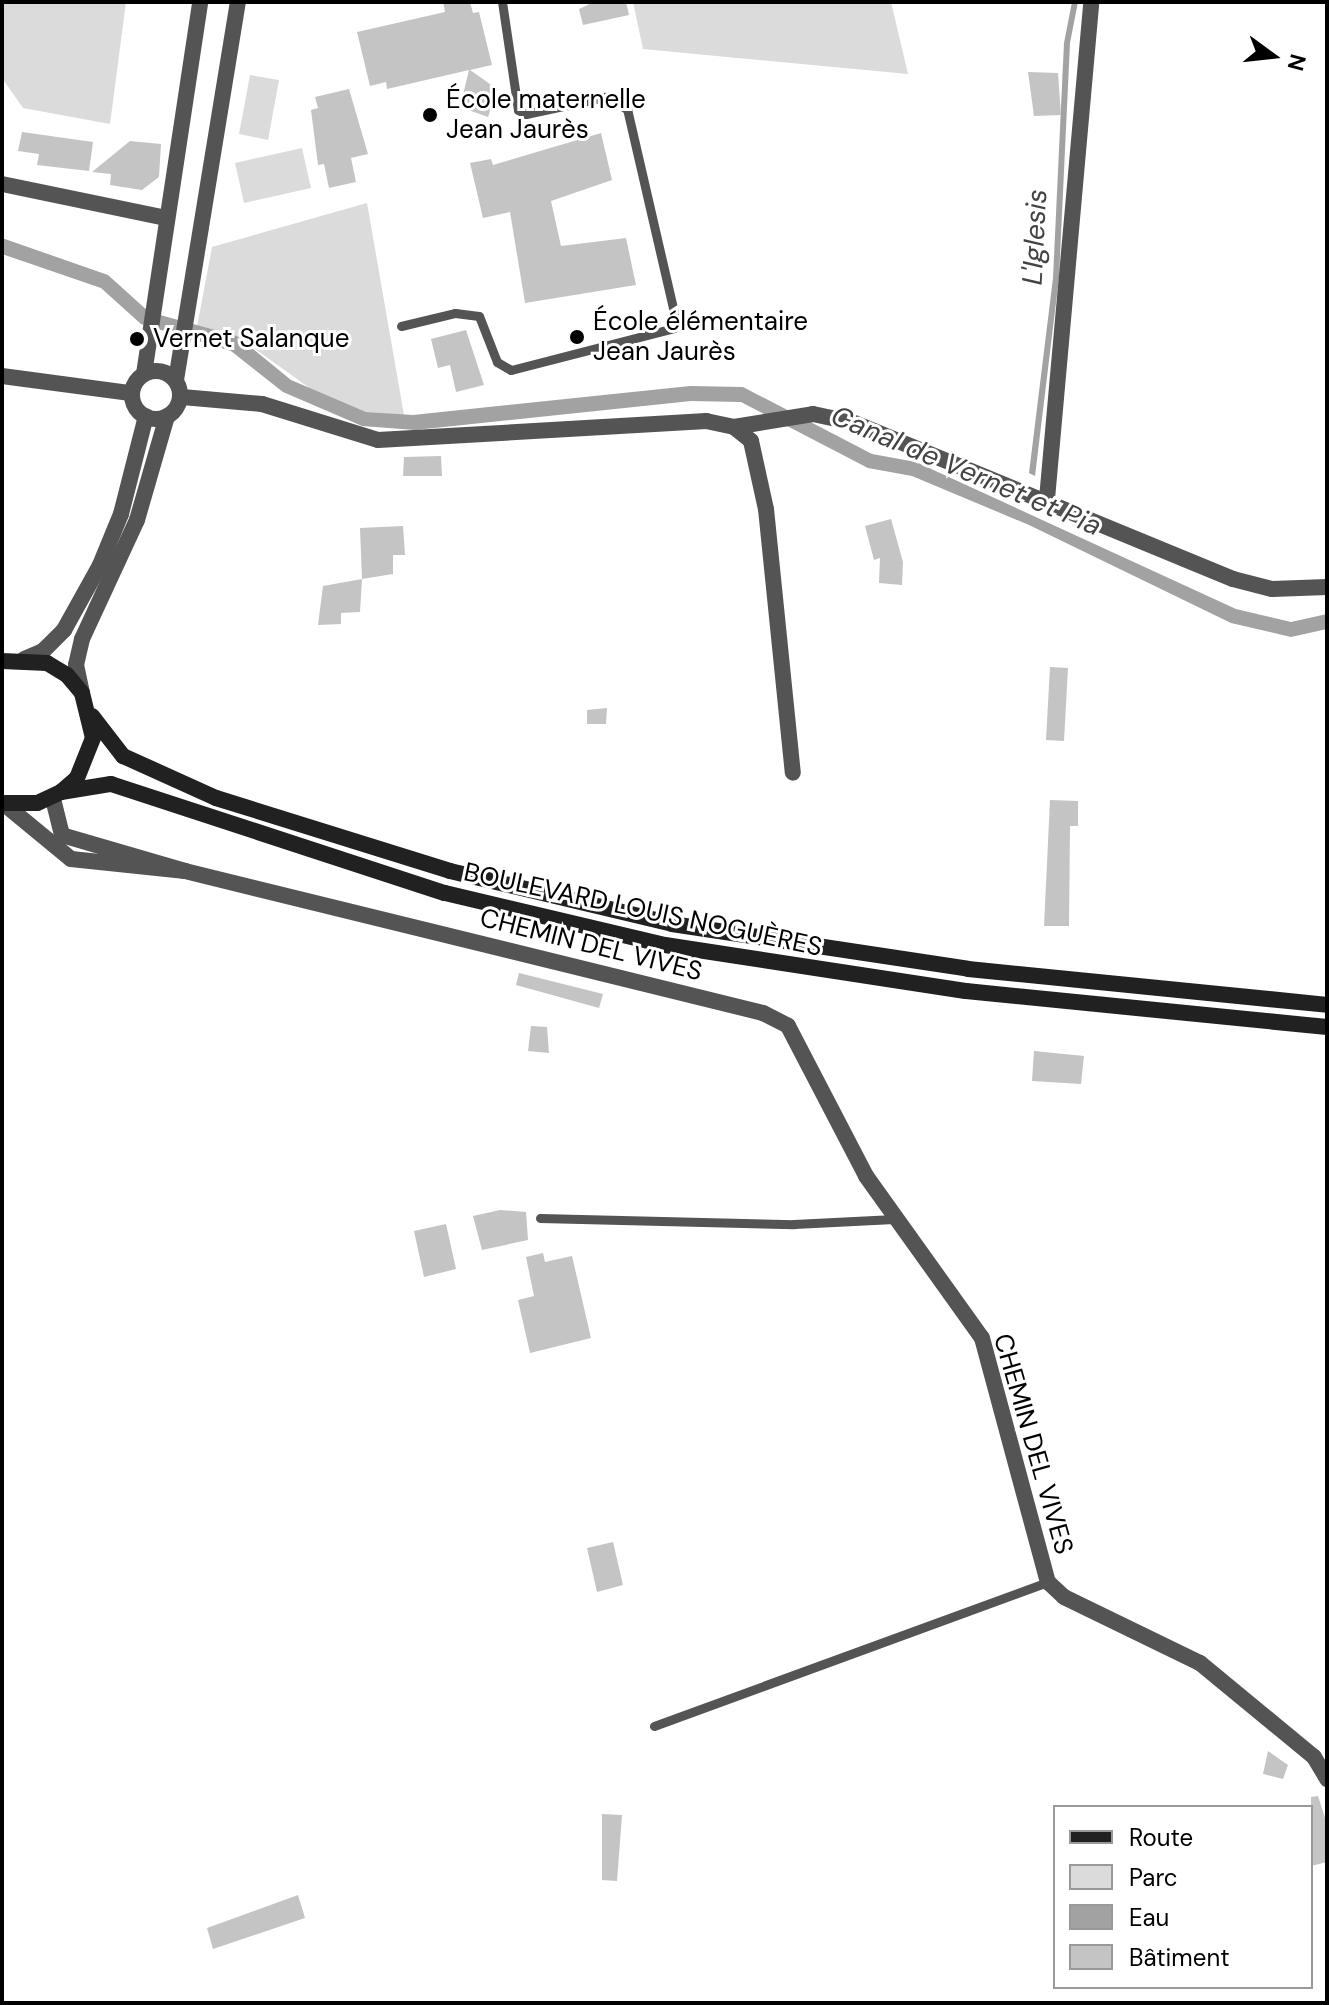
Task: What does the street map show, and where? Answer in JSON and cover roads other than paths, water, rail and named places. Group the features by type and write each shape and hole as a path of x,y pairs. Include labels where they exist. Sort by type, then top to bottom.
{"main road":[{"path":"2,661 24,659 67,675 82,693 92,716 88,759 57,795"},
{"name":"BOULEVARD LOUIS NOGUÈRES","path":"92,716 123,756 216,798 450,871 672,924 968,969 1327,1005"},
{"name":"BOULEVARD LOUIS NOGUÈRES","path":"2,803 111,784 445,893 665,945 966,991 1327,1027"}],"street":[{"path":"129,393 144,374 200,2"},
{"path":"182,397 176,380 238,2"},
{"path":"1047,499 1091,2"},
{"path":"2,184 166,218"},
{"path":"144,374 176,380"},
{"path":"2,376 129,393"},
{"path":"129,393 133,406 146,416 167,416"},
{"path":"182,397 262,404 378,440 706,421 734,427 813,414 852,422 1047,499 1233,579 1272,589 1327,587"},
{"path":"82,693 76,665 82,639 137,520 167,416 182,397"},
{"path":"24,659 43,651 64,630 100,565 121,514 146,416"},
{"path":"734,427 751,441 766,509 793,773"},
{"name":"CHEMIN DEL VIVES","path":"57,795 62,835 185,871 763,1013 796,1037 894,1219 982,1338 1048,1582 1064,1597 1200,1663 1314,1757 1327,1779"},
{"name":"CHEMIN DEL VIVES","path":"2,803 71,859 185,871"}],"lane":[{"path":"401,326 455,313 479,316 497,362 511,370 674,328 627,109 605,97 526,114 518,110 502,2"},
{"path":"540,1218 794,1224 894,1219"},
{"path":"654,1726 1048,1582"}],"water":[{"path":"1072,2 1078,2 1070,43 1059,278 1035,476 1029,473 1053,278 1064,43"},
{"path":"2,238 108,275 149,312 237,336 291,380 366,412 413,415 690,386 743,387 872,454 916,462 1236,609 1291,622 1327,614 1327,629 1291,637 1231,623 1029,525 912,476 868,468 741,402 691,401 415,430 362,426 283,392 231,351 141,324 101,288 2,254"}],"place":[{"name":"École maternelle Jean Jaurès","path":"430,115"},
{"name":"École élémentaire Jean Jaurès","path":"577,337"},
{"name":"Vernet Salanque","path":"137,339"}],"water label":[{"name":"L'Iglesis","path":"1035,237"},
{"name":"Canal de Vernet et Pia","path":"966,471"}]}
